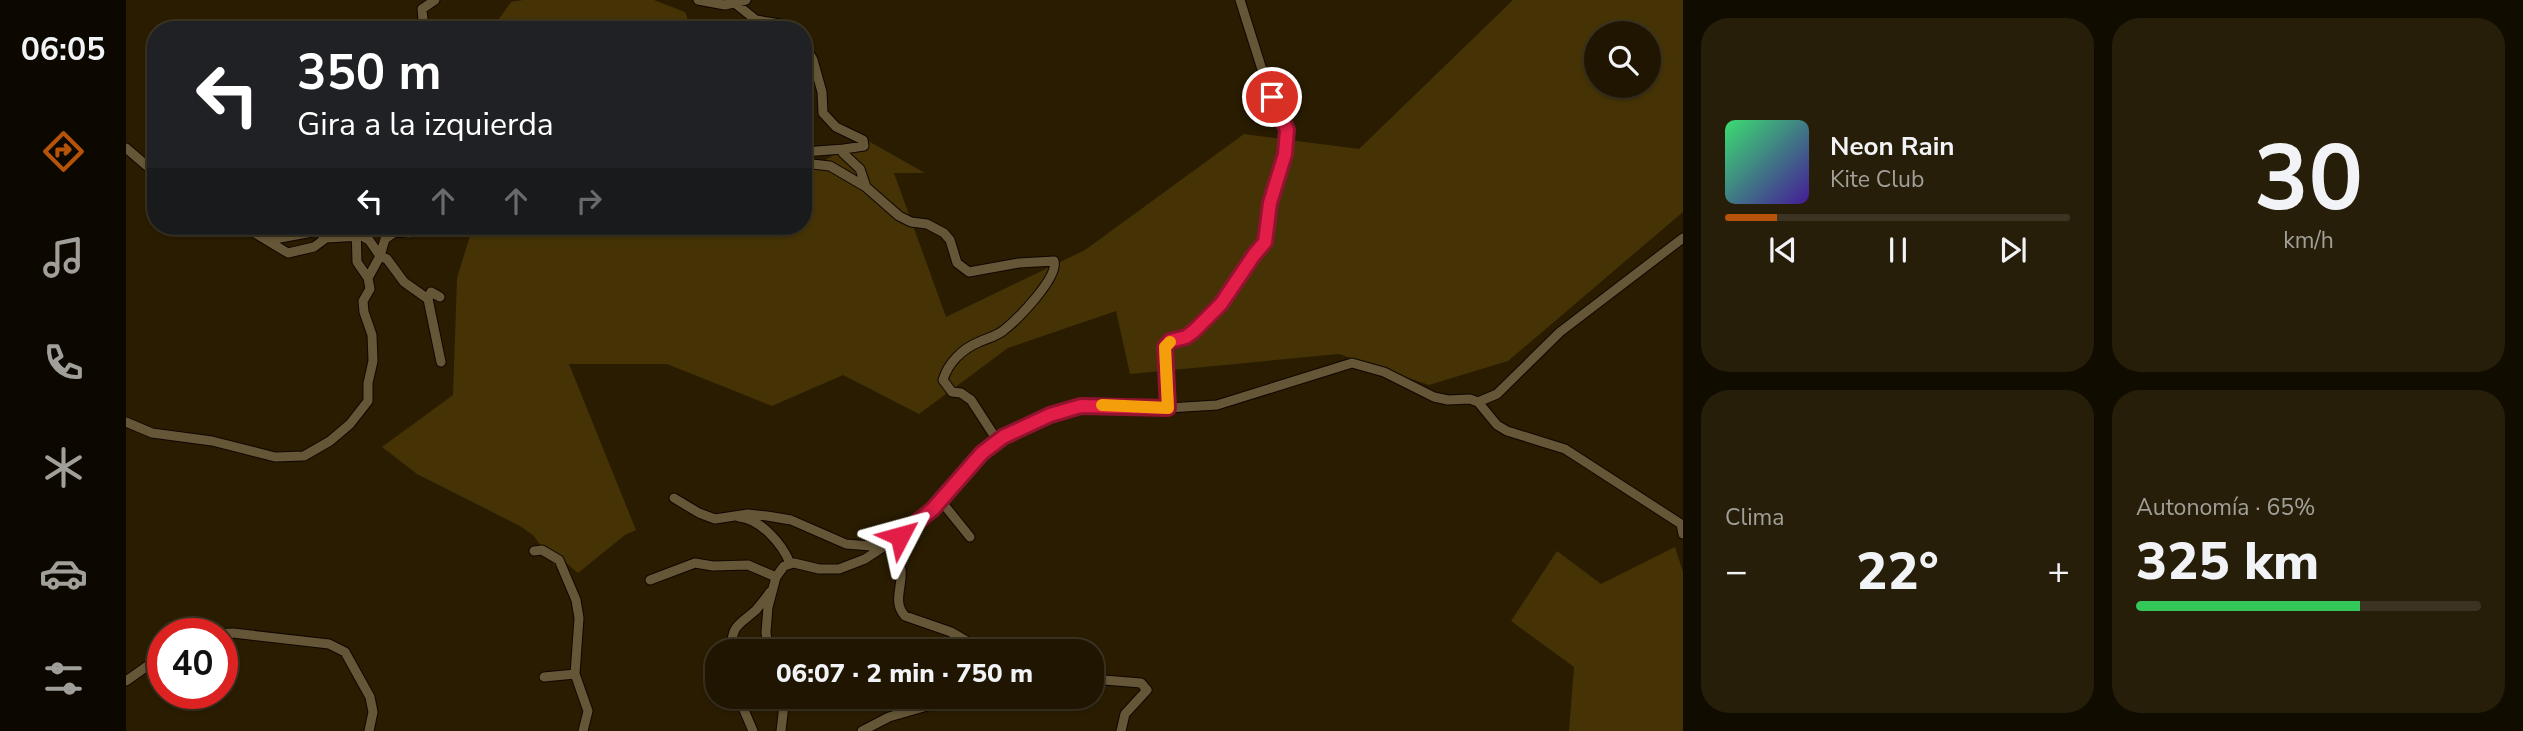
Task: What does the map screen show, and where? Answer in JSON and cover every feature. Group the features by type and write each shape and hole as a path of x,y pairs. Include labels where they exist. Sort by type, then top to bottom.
{"street":[{"path":"423,21 422,9 435,0"},
{"path":"698,0 724,5 741,2 756,20 764,21"},
{"path":"1168,408 1165,347 1170,341 1186,337 1194,331 1221,304 1265,242 1272,194 1285,154 1287,130 1265,79 1240,0"},
{"path":"812,58 822,92 823,113 836,127 859,138 864,144 844,149 812,151"},
{"path":"126,148 147,166"},
{"path":"844,149 844,156 860,169 866,187"},
{"path":"812,164 830,166 866,187 899,216 911,222 927,224 944,233 950,240 957,263 969,272 1019,262 1054,261 1054,272 1048,282 1015,320 1003,331 976,343 947,366 943,380 945,386 971,400 997,440"},
{"path":"260,235 288,253 314,247 326,238 337,235"},
{"path":"269,240 295,235"},
{"path":"323,235 326,238"},
{"path":"126,422 152,433 212,441 275,457 304,456 330,441 350,424 368,401 368,383 373,361 372,335 363,301 370,289 368,278 357,262 356,235"},
{"path":"362,235 380,256 387,259 404,282 428,299"},
{"path":"368,278 380,256 385,239 391,235"},
{"path":"1478,402 1497,394 1560,332 1683,238"},
{"path":"440,297 431,292 428,299 441,362"},
{"path":"768,639 767,619 776,577 781,568 790,563 819,569 839,569 859,562 916,524 941,502 976,459 997,440 1050,415 1081,406 1192,408 1226,402 1352,363 1384,372 1434,397 1478,402 1497,425 1520,437 1565,449 1681,524 1683,534"},
{"path":"674,498 710,518 757,514 791,520 846,544 885,546"},
{"path":"941,502 970,537"},
{"path":"733,517 750,519 766,530 784,550 790,563"},
{"path":"885,546 900,568 899,606 905,616 951,632 963,639"},
{"path":"534,551 542,550 559,561 576,600 579,618 575,674 588,711 583,731"},
{"path":"650,580 695,563 713,566 748,565 776,577"},
{"path":"732,639 735,626 757,608 773,589"},
{"path":"238,634 329,644 341,649 372,701 369,731"},
{"path":"126,681 147,666"},
{"path":"544,677 575,674"},
{"path":"1104,681 1141,683 1147,690 1125,714 1121,731"},
{"path":"744,709 753,731"},
{"path":"781,731 784,709"},
{"path":"862,731 889,717 917,709"}],"shaded area":[{"path":"654,0 685,12 688,21 497,21 511,2"},
{"path":"1513,0 1683,0 1683,212 1508,361 1429,385 1339,354 1130,374 1116,311 1008,348 919,414 843,375 772,406 667,364 569,364 636,530 625,535 578,573 565,562 555,566 534,536 520,526 417,474 382,447 453,395 457,278 470,235 812,235 812,168 863,138 925,173 894,173 946,317 1085,250 1244,134 1359,149"},
{"path":"1675,547 1683,572 1683,731 1569,731 1574,667 1511,621 1557,551 1601,584"}],"slow traffic":[{"path":"1102,405 1168,408 1164,360 1165,347 1170,342"}],"route":[{"path":"900,536 933,509 982,453 1003,437 1050,415 1081,406 1168,408 1165,347 1170,341 1186,337 1194,331 1221,304 1265,242 1270,203 1285,154 1287,130 1272,97"}]}
